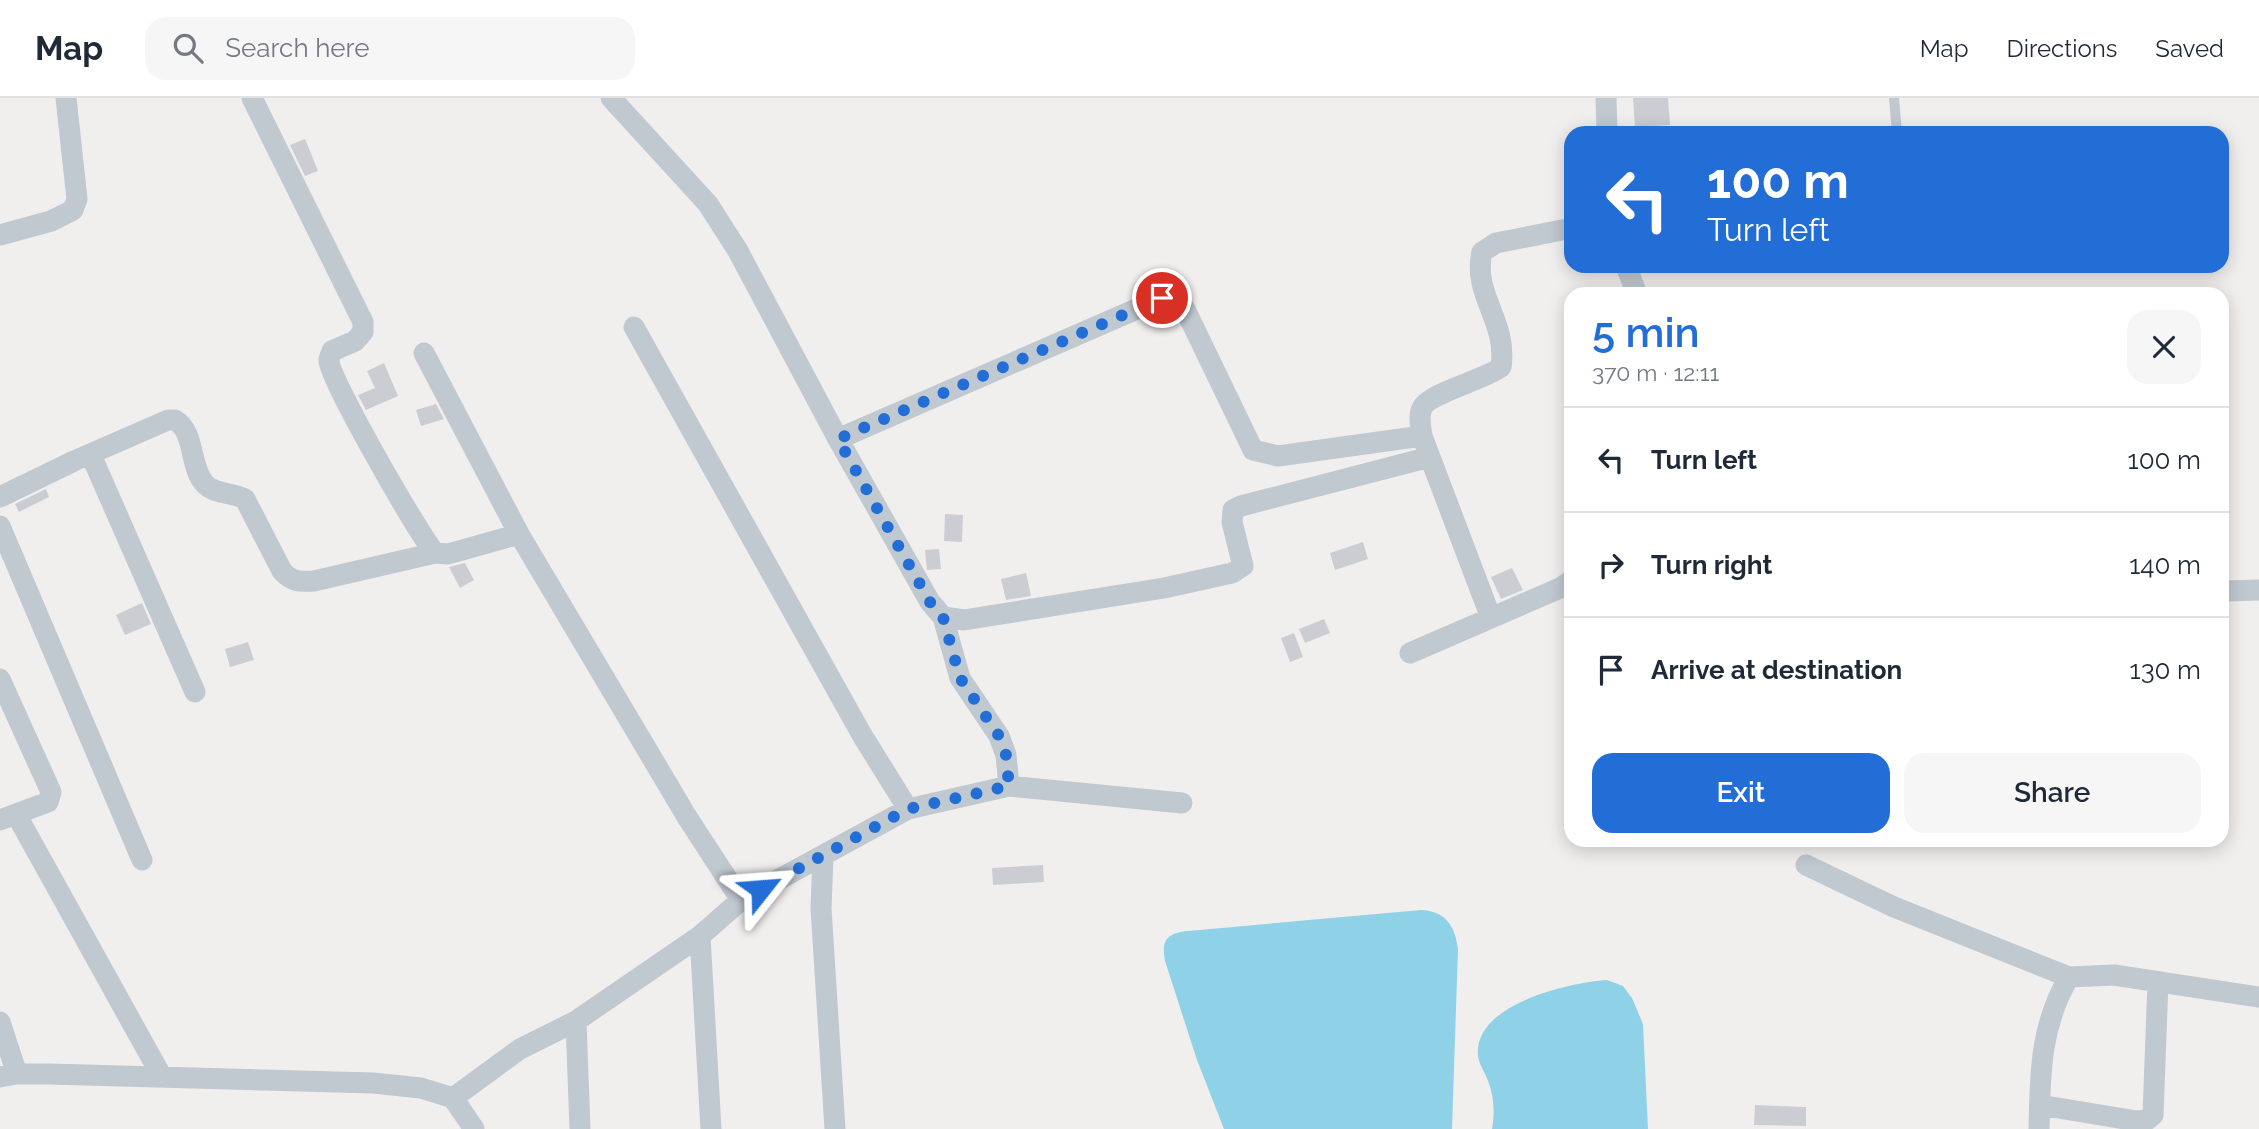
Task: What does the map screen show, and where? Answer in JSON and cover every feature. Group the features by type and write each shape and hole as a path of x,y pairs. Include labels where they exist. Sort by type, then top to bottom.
{"street":[{"path":"0,234 51,221 73,210 77,199 66,98"},
{"path":"252,98 363,322 363,332 355,341 332,351 329,362 335,378 419,532 435,553"},
{"path":"611,98 708,204 738,251 838,439 930,602 943,617 960,678 999,736 1006,755 1009,786"},
{"path":"1606,98 1607,126"},
{"path":"1491,618 1422,436 1422,408 1430,398 1490,376 1501,367 1502,337 1482,285 1478,266 1482,251 1496,243 1564,230"},
{"path":"838,439 1162,298 1177,299 1185,309 1254,450 1278,456 1422,436"},
{"path":"634,327 862,735 908,809"},
{"path":"424,352 519,534 687,817 741,900"},
{"path":"0,497 168,420 179,422 184,429 200,479 216,491 235,493 245,499 282,571 288,578 299,582 314,581 435,553 448,554 519,534"},
{"path":"91,455 195,692"},
{"path":"943,617 964,620 1164,588 1232,573 1243,566 1232,522 1233,510 1430,457"},
{"path":"0,526 142,860"},
{"path":"1410,653 1564,585"},
{"path":"2229,591 2259,590"},
{"path":"0,679 51,792 48,802 8,817 162,1077"},
{"path":"453,1098 520,1049 576,1021 700,936 741,900 908,809 1009,786 1182,803"},
{"path":"823,856 821,908 835,1129"},
{"path":"1806,865 1894,907 2069,977 2114,975 2259,997"},
{"path":"700,936 711,1129"},
{"path":"2039,1129 2039,1069 2048,1026 2069,977"},
{"path":"2039,1105 2137,1121 2147,1121 2153,1115 2158,982"},
{"path":"576,1021 580,1129"},
{"path":"0,1022 8,1075 373,1083 421,1088 453,1098 474,1129"}],"lane":[{"path":"1894,98 1896,126"}],"water":[{"path":"1421,910 1436,913 1447,921 1454,933 1458,949 1452,1129 1224,1129 1197,1060 1165,961 1164,948 1167,939 1188,931"},
{"path":"1607,980 1623,986 1632,998 1643,1024 1648,1129 1492,1129 1492,1093 1478,1056 1481,1038 1491,1023 1506,1010 1526,1000 1570,986"}],"building":[{"path":"1633,98 1668,98 1670,125 1635,126"},
{"path":"305,139 318,171 305,176 290,145"},
{"path":"384,363 398,396 366,410 358,395 375,388 367,371"},
{"path":"436,404 444,419 421,426 416,410"},
{"path":"46,489 49,497 19,512 15,504"},
{"path":"945,514 963,515 962,542 944,541"},
{"path":"1363,542 1368,559 1335,570 1330,553"},
{"path":"939,549 941,569 927,570 925,550"},
{"path":"465,563 474,580 460,588 449,567"},
{"path":"1512,568 1523,590 1501,599 1491,577"},
{"path":"1026,573 1031,596 1006,600 1001,579"},
{"path":"142,603 151,624 125,635 116,615"},
{"path":"1324,619 1330,633 1305,643 1299,629"},
{"path":"1294,633 1303,657 1290,662 1281,638"},
{"path":"248,642 254,660 230,667 225,649"},
{"path":"1043,865 1044,882 993,885 992,868"},
{"path":"1755,1105 1806,1107 1806,1126 1754,1125"}],"route":[{"path":"761,889 908,809 1009,786 1006,755 999,736 960,678 943,617 930,602 838,439 1162,298"}]}
